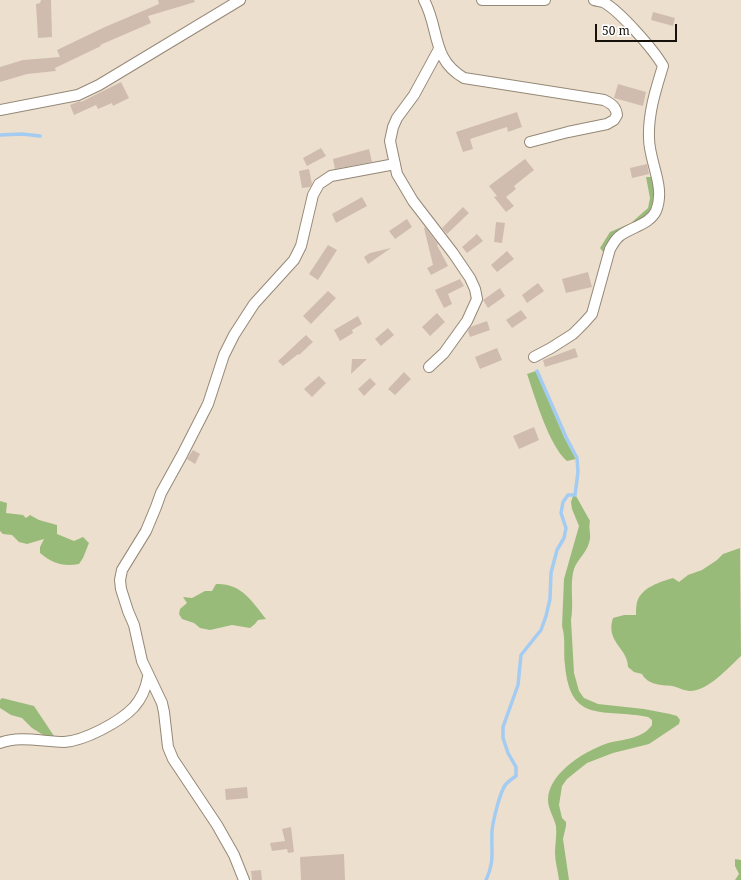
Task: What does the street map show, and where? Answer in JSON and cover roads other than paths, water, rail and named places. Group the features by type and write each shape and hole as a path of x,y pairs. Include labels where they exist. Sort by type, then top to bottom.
{"street":[{"path":"0,110 78,95 100,86 240,0"},
{"path":"424,0 432,18 442,57 447,65 464,78 604,100 611,103 616,109 617,115 614,120 607,124 530,142"},
{"path":"482,0 545,0"},
{"path":"534,357 563,340 584,323 592,314 610,249 615,240 651,218 656,211 658,202 657,178 649,140 649,129 654,99 663,66 658,57 621,15 603,2 594,0"},
{"path":"429,367 444,352 467,320 477,299 475,289 470,278 453,253 413,201 397,174 390,140 396,118 417,90 440,49"},
{"path":"244,880 231,849 217,825 173,759 168,747 162,703 148,677 142,661 134,625 121,589 120,580 122,570 146,531 156,508 160,493 182,455 208,404 230,342 254,304 294,260 301,246 313,195 319,184 331,176 395,164"},
{"path":"0,743 17,740 66,742 82,738 100,730 133,708 142,696 147,685 148,677"}],"waterway":[{"path":"0,135 22,134 40,136"},
{"path":"486,880 492,862 492,831 497,806 501,793 507,783 516,776 516,767 508,753 503,738 503,727 518,685 521,655 541,630 546,616 550,599 551,573 557,550 564,538 566,528 561,513 563,502 568,495 575,495 578,472 577,458 566,437 537,371"}]}
